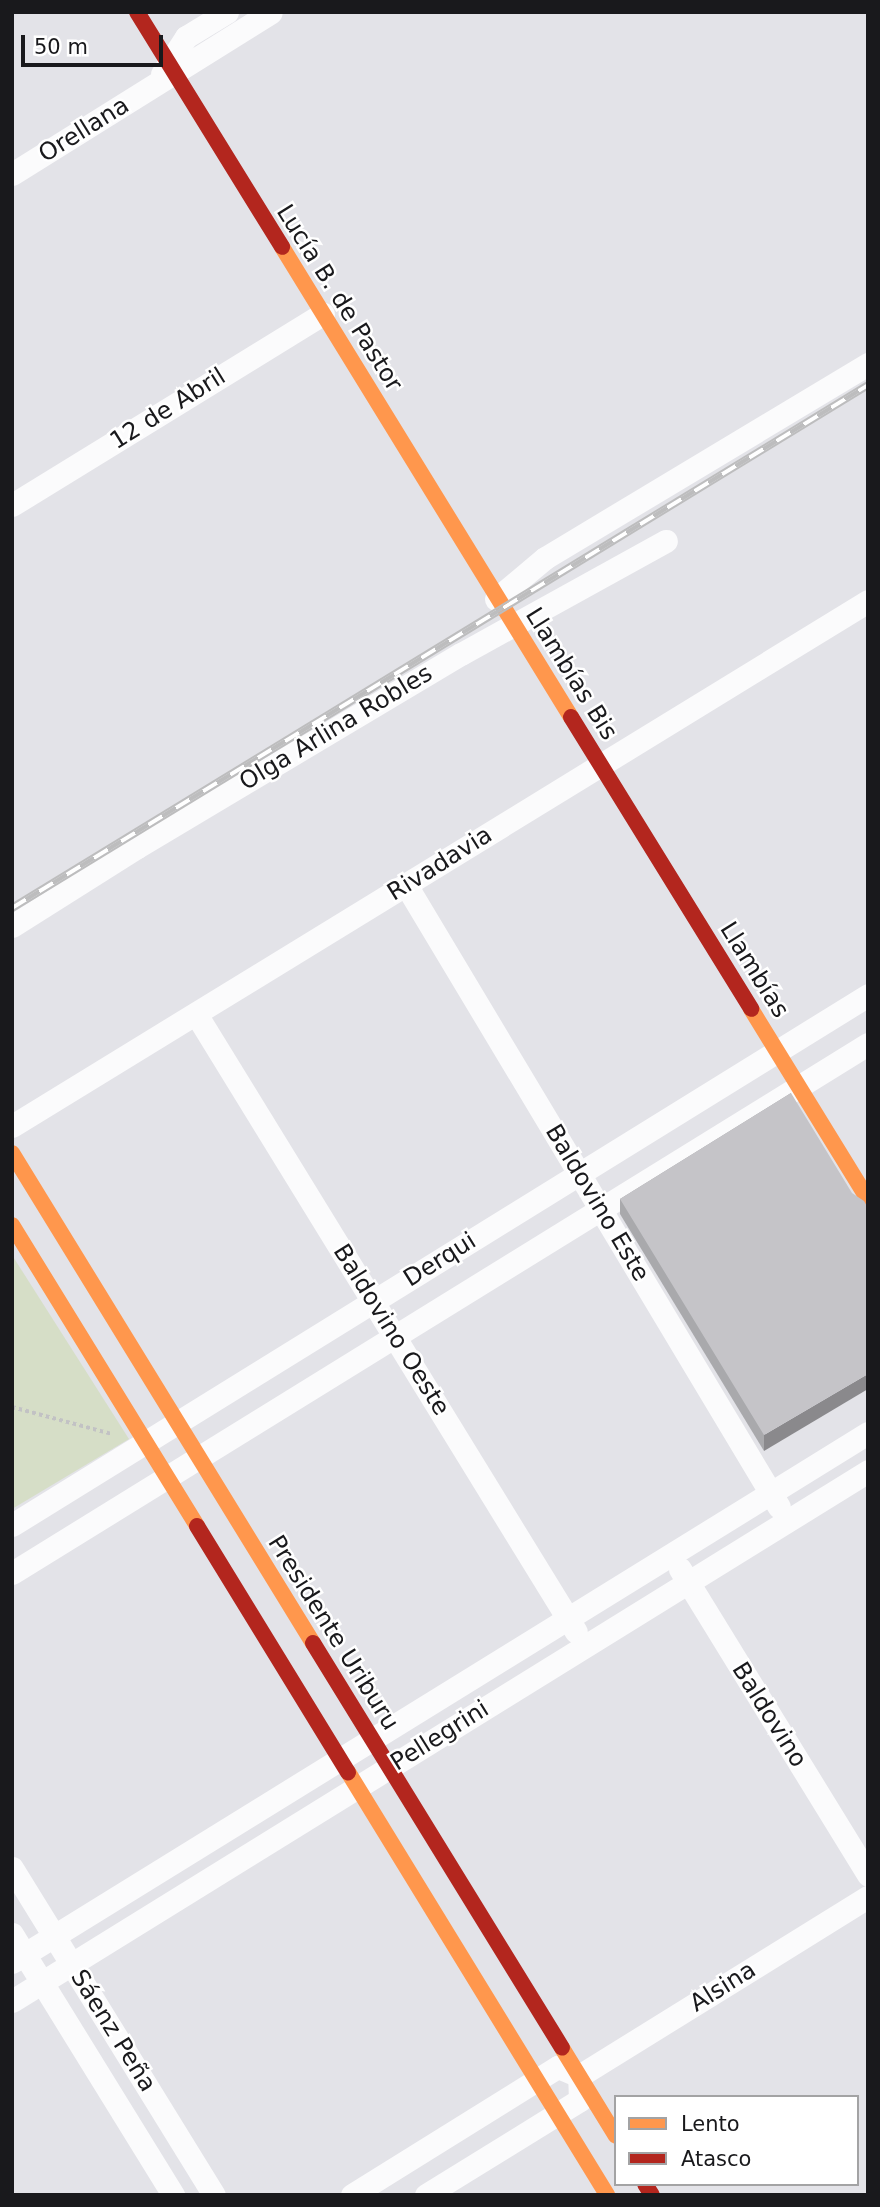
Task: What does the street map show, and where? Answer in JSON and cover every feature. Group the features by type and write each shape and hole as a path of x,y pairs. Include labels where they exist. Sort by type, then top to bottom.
{"street":[{"name":"Lucía B. de Pastor","path":"137,12 504,610"},
{"name":"Orellana","path":"12,174 155,86 171,68 186,37 227,12"},
{"name":"Orellana","path":"171,68 271,12"},
{"name":"12 de Abril","path":"15,496 323,314"},
{"name":"Olga Arlina Robles","path":"504,610 545,558 868,364"},
{"name":"Olga Arlina Robles","path":"12,926 504,610 666,541"},
{"name":"Rivadavia","path":"12,1126 868,601"},
{"name":"Llambías Bis","path":"504,610 601,765"},
{"name":"Llambías","path":"601,765 868,1199"},
{"name":"Baldovino Este","path":"406,885 788,1521"},
{"name":"Derqui","path":"12,1525 868,995"},
{"name":"Baldovino Oeste","path":"196,1014 585,1646"},
{"name":"Derqui","path":"12,1573 868,1044"},
{"name":"Presidente Uriburu","path":"12,1153 614,2133"},
{"path":"12,1225 607,2195"},
{"name":"Pellegrini","path":"18,1958 868,1433"},
{"name":"Pellegrini","path":"12,2001 868,1471"},
{"name":"Baldovino","path":"671,1555 868,1874"},
{"name":"Sáenz Peña","path":"12,1868 214,2195"},
{"name":"Alsina","path":"579,2076 868,1897"},
{"name":"Sáenz Peña","path":"12,1934 18,1958 42,1982 173,2195"},
{"path":"352,2195 558,2067 579,2076 580,2100 426,2195"}],"path":[{"path":"12,1408 116,1435"}],"green space":[{"path":"12,1255 129,1439 12,1509"}],"building":[{"path":"791,1093 852,1193 864,1201 868,1208 868,1374 764,1435 620,1199"}],"railway":[{"path":"12,908 868,385"}],"traffic: slow":[{"path":"282,247 571,717"},
{"path":"751,1009 868,1199"},
{"path":"12,1153 313,1643"},
{"path":"12,1225 197,1526"},
{"path":"348,1772 607,2195"},
{"path":"562,2048 614,2133"}],"traffic: jam":[{"path":"137,12 282,247"},
{"path":"571,717 751,1009"},
{"path":"197,1526 348,1772"},
{"path":"313,1643 562,2048"},
{"path":"646,2186 652,2195"}]}
